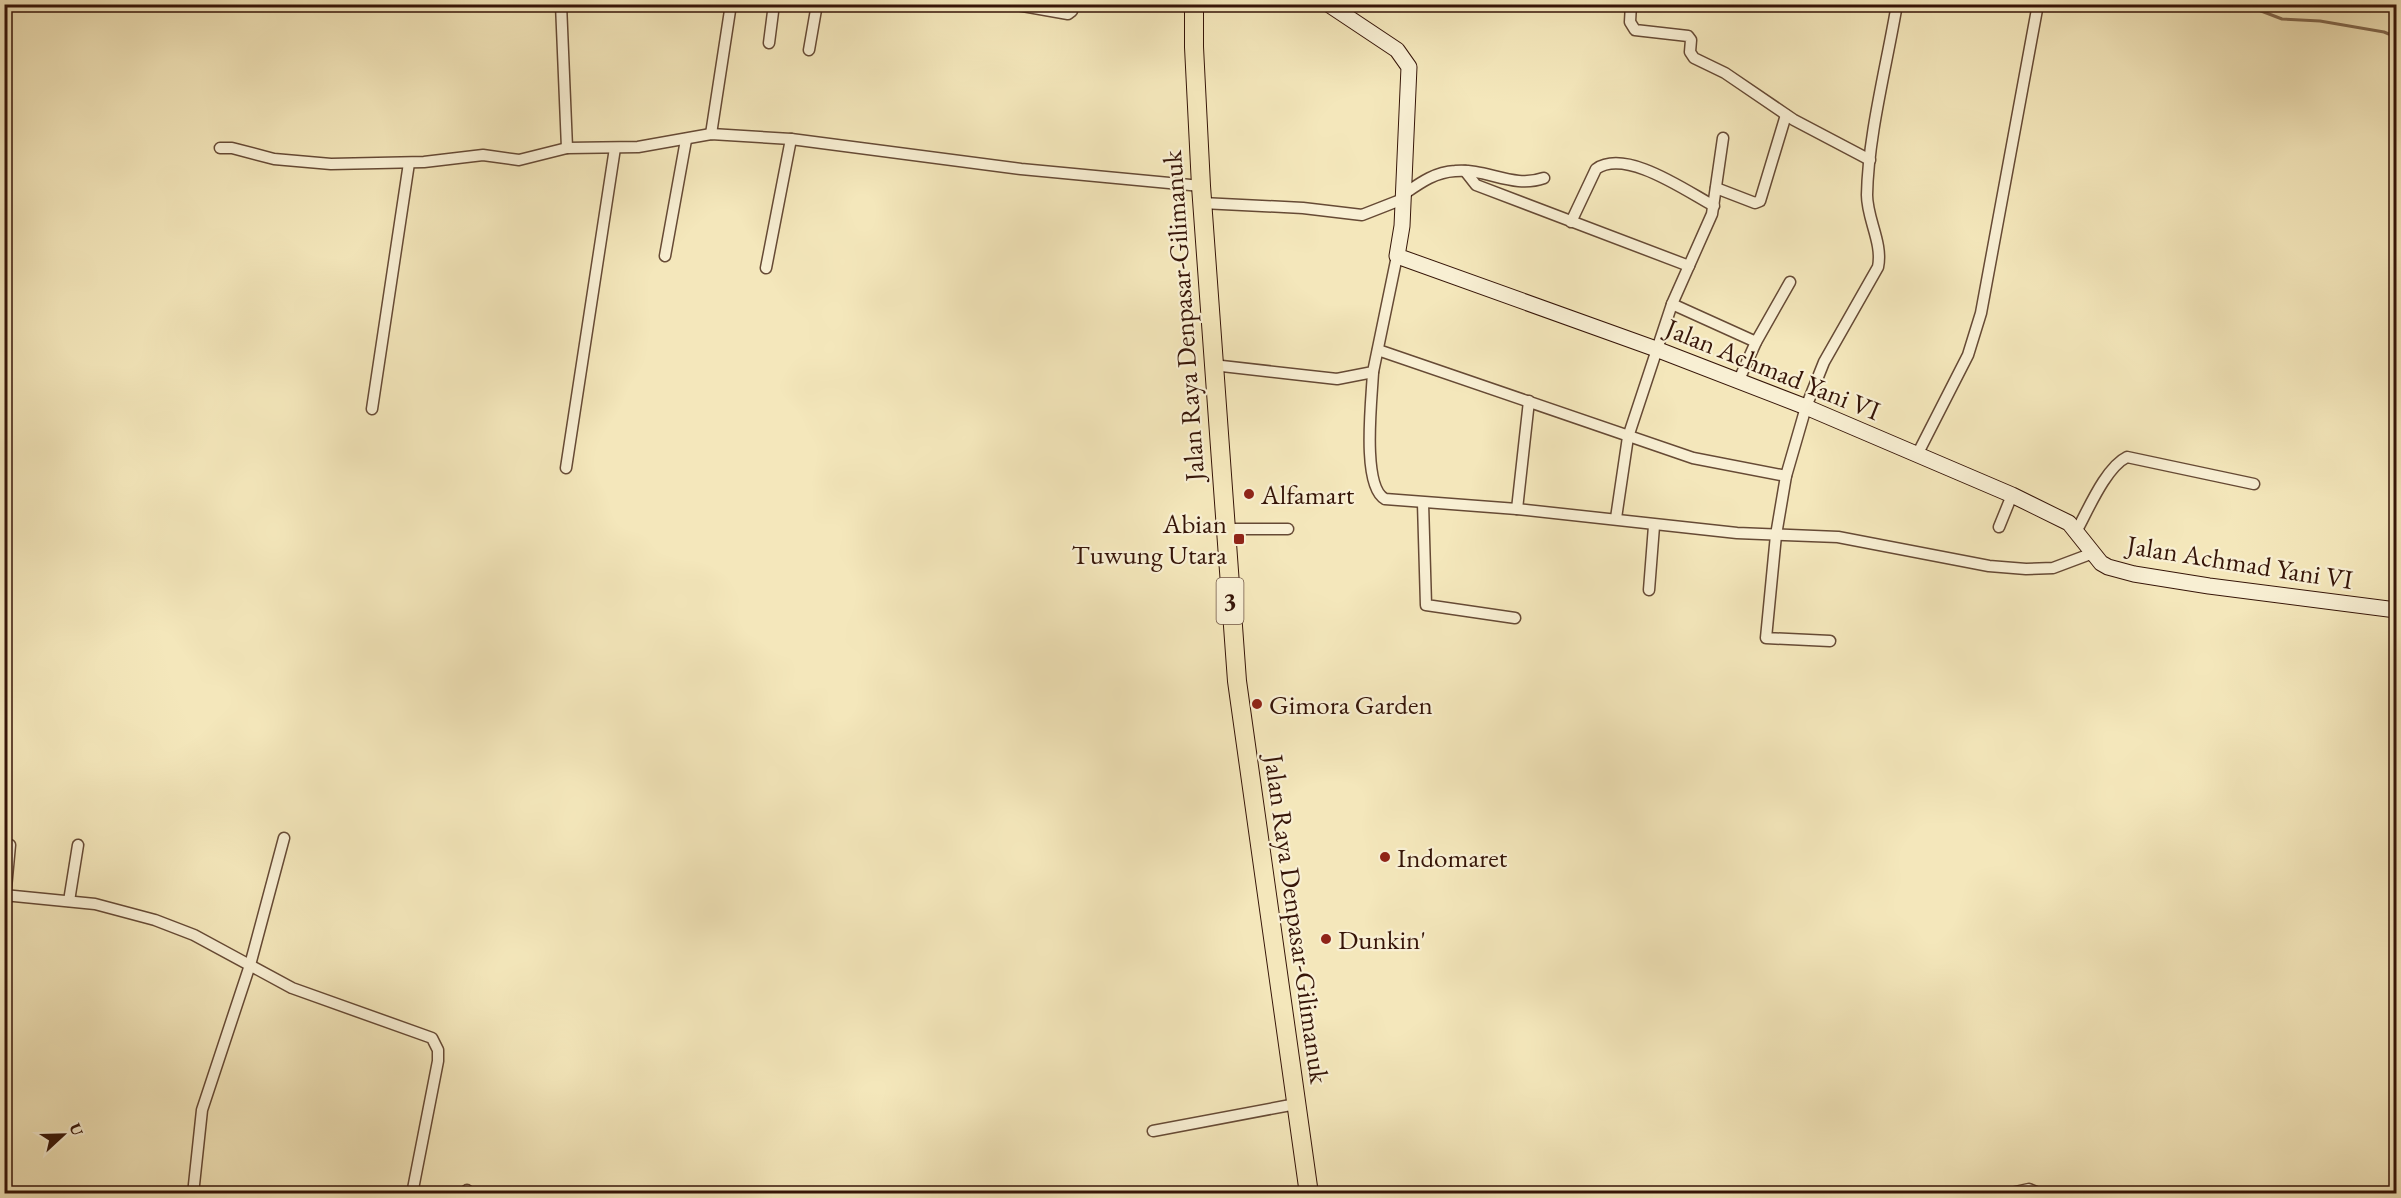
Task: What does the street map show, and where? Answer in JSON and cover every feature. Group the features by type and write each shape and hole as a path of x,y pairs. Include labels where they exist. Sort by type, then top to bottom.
{"highway":[{"name":"Jalan Raya Denpasar-Gilimanuk","path":"1194,4 1193,30 1201,194 1239,692 1309,1194"}],"street":[{"path":"561,4 567,148"},
{"path":"711,134 731,4"},
{"path":"769,44 774,4"},
{"path":"809,50 817,4"},
{"path":"1011,4 1068,14 1072,12 1073,4"},
{"path":"1328,4 1397,50 1407,62 1411,75 1403,202 1397,256 1373,372 1370,423 1371,465 1374,484 1383,498 1616,518 1654,526 1838,537 1989,566 2026,569 2053,568 2093,553"},
{"path":"1631,4 1630,22 1635,30 1688,36 1689,52 1694,58 1743,84 1786,115 1870,160"},
{"path":"1830,640 1766,638 1776,535 1786,476 1806,407 1824,362 1878,267 1879,253 1868,207 1870,160 1897,4"},
{"path":"1917,455 1968,355 1982,314 2038,4"},
{"path":"1716,188 1755,203 1760,201 1786,115"},
{"path":"220,148 232,148 274,159 332,164 409,163 483,155 519,160 567,148 615,148 686,140 711,134 790,139 1362,215 1403,202 1425,179 1443,172 1518,183 1544,178"},
{"path":"1616,518 1628,437 1672,304 1714,206 1724,138"},
{"path":"766,268 790,139"},
{"path":"665,256 686,140"},
{"path":"566,468 615,148"},
{"path":"1571,222 1596,169 1612,162 1629,163 1648,171 1714,206"},
{"path":"372,409 409,163"},
{"path":"1467,174 1476,184 1689,266"},
{"name":"Jalan Achmad Yani VI","path":"1397,256 1656,349 1806,407 2012,495 2062,518 2078,530 2093,553 2108,567 2134,574 2287,598 2397,610"},
{"path":"1738,382 1756,342 1790,282"},
{"path":"1672,304 1756,342"},
{"path":"1378,350 1693,458 1786,476"},
{"path":"1213,364 1337,379 1373,372"},
{"path":"1517,509 1529,402"},
{"path":"2078,530 2097,493 2117,465 2127,457 2254,484"},
{"path":"1999,527 2012,495"},
{"path":"1423,503 1425,605 1515,618"},
{"path":"1649,590 1654,526"},
{"path":"1225,529 1288,529"},
{"path":"193,1194 202,1110 250,964 284,838"},
{"path":"4,910 10,845"},
{"path":"69,901 78,845"},
{"path":"5,895 95,904 155,920 194,935 292,988 426,1034 435,1043 438,1061 412,1194"},
{"path":"1153,1131 1296,1104"},
{"path":"2006,1194 2029,1188 2041,1194"}],"waterway":[{"path":"2243,4 2282,19 2320,21 2384,32 2396,37"}],"place":[{"name":"Alfamart","path":"1249,494"},
{"name":"Abian Tuwung Utara","path":"1239,539"},
{"name":"Gimora Garden","path":"1257,704"},
{"name":"Indomaret","path":"1385,857"},
{"name":"Dunkin'","path":"1326,939"}]}
